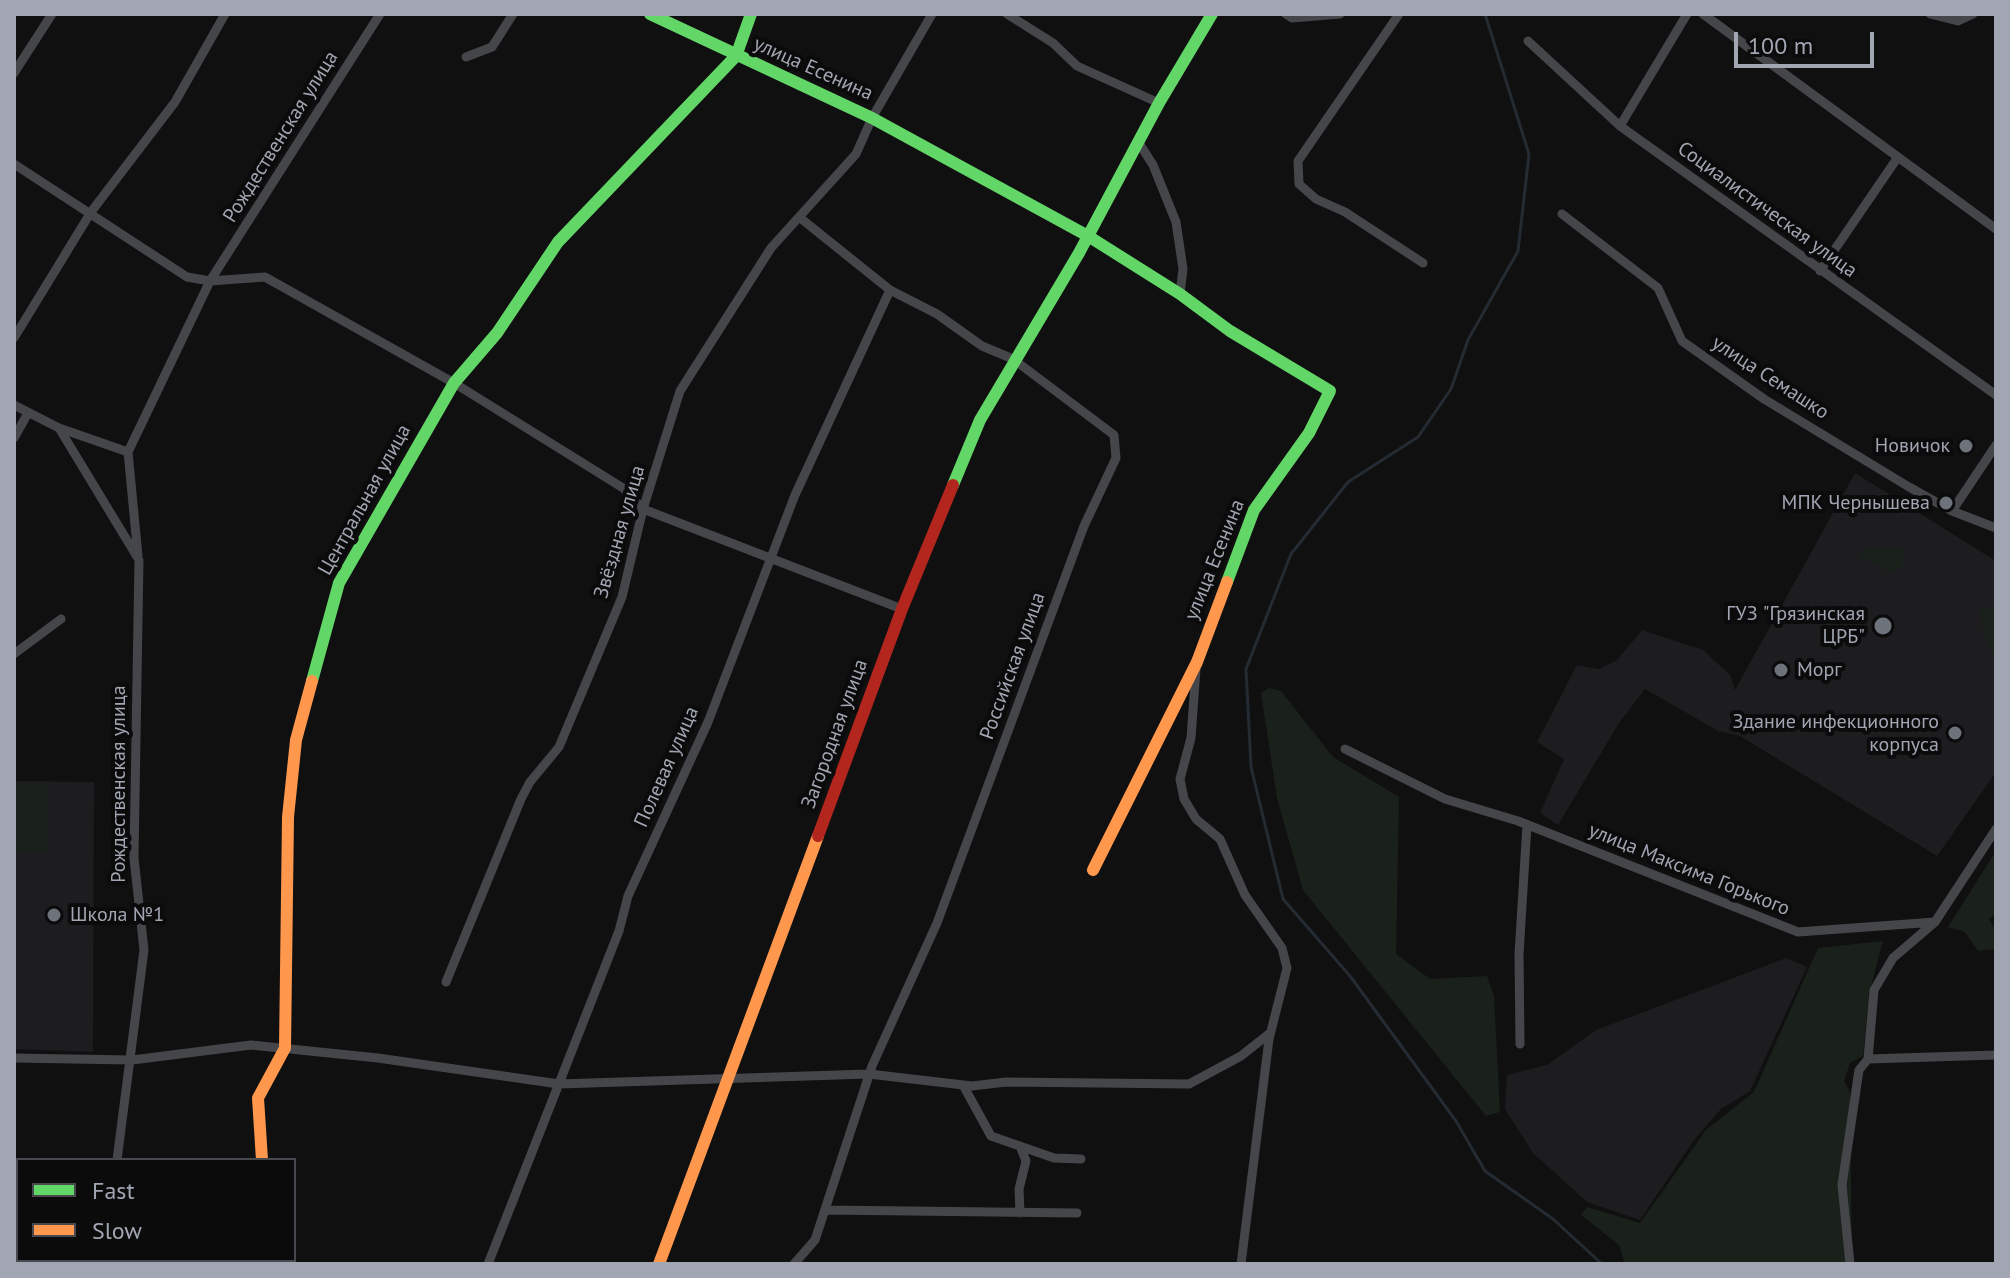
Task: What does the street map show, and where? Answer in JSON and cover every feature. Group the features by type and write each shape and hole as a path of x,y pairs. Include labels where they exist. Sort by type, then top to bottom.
{"street":[{"path":"14,73 52,14"},
{"path":"14,338 91,212 175,102 225,14"},
{"name":"Рождественская улица","path":"117,1158 144,950 134,858 139,560 128,452 210,281 380,14"},
{"path":"466,57 492,47 513,14"},
{"name":"улица Есенина","path":"650,14 872,118 1088,236 1180,294 1230,331 1330,391 1309,433 1254,510 1197,662 1093,870"},
{"path":"736,56 751,14"},
{"name":"улица Есенина","path":"872,118 932,14"},
{"path":"1007,14 1053,43 1077,66 1159,103"},
{"path":"1088,236 1159,103 1212,14"},
{"path":"1286,14 1292,18 1340,14"},
{"path":"1399,14 1298,161 1299,184 1316,199 1345,212 1423,263"},
{"path":"1620,126 1687,14"},
{"path":"1703,14 1996,229"},
{"path":"1930,14 1958,21 1973,14"},
{"name":"Социалистическая улица","path":"1528,41 1620,126 1996,395"},
{"name":"Центральная улица","path":"262,1158 258,1098 285,1048 288,817 296,740 339,583 454,383 497,333 558,242 736,56"},
{"name":"Звёздная улица","path":"446,982 521,799 530,782 559,747 612,622 630,572 643,509 680,391 771,248 856,154 872,118"},
{"path":"1139,143 1153,165 1176,222 1183,269 1180,294"},
{"path":"1820,271 1898,157"},
{"path":"14,164 187,277 210,281 265,277 454,383 623,488 643,509 774,557 902,609"},
{"name":"улица Семашко","path":"1562,214 1658,288 1682,341 1764,399 1952,511 1996,528"},
{"name":"Российская улица","path":"794,1264 815,1240 869,1074 937,923 1084,526 1116,458 1114,435 1013,359 982,346 937,314 890,290 799,217"},
{"name":"Загородная улица","path":"659,1264 902,609 980,420 1013,359 1088,236"},
{"name":"Полевая улица","path":"488,1264 619,931 628,896 708,722 774,557 795,495 890,290"},
{"path":"14,405 59,428 128,452"},
{"path":"14,438 28,413"},
{"path":"59,428 139,560"},
{"path":"1952,511 1996,445"},
{"path":"14,654 61,619"},
{"path":"1197,662 1191,738 1180,779 1184,799 1196,819 1220,839 1245,895 1282,948 1287,968 1270,1033 1241,1264"},
{"name":"улица Максима Горького","path":"1345,749 1445,799 1527,825 1798,932 1935,922"},
{"path":"1520,1044 1520,926 1527,825"},
{"path":"1850,1264 1842,1185 1859,1070 1868,1059 1874,990 1893,958 1935,922 1996,829"},
{"path":"14,1058 132,1060 251,1045 559,1084 869,1074 963,1085 1189,1084 1241,1056 1270,1033"},
{"path":"1868,1059 1996,1055"},
{"path":"963,1085 991,1136 1054,1158 1081,1159"},
{"path":"1020,1146 1026,1161 1019,1189 1020,1213"},
{"path":"825,1210 1077,1213"}],"shaded area":[{"name":"ГУЗ \"Грязинская ЦРБ\"","path":"1855,473 1996,561 1996,772 1937,856 1740,736 1718,731 1645,689 1619,723 1558,825 1540,813 1564,759 1537,742 1577,665 1599,669 1617,660 1642,630 1703,650 1730,675 1735,690"},
{"path":"1864,549 1901,549 1906,559 1894,574 1860,556"},
{"path":"1981,606 1996,610 1996,664 1983,629"},
{"path":"1269,688 1281,691 1333,757 1399,797 1396,954 1430,979 1487,976 1494,996 1500,1112 1486,1116 1303,890 1277,798 1261,693"},
{"name":"Школа №1","path":"14,781 94,782 93,1052 14,1049"},
{"path":"14,784 48,784 48,851 14,851"},
{"path":"1996,851 1996,913 1989,919 1996,932 1996,949 1978,951 1965,932 1948,927"},
{"path":"1883,941 1869,993 1863,1056 1850,1063 1844,1081 1850,1092 1852,1264 1625,1264 1619,1245 1581,1215 1587,1207 1640,1223 1706,1130 1754,1092 1818,948"},
{"path":"1786,958 1807,967 1750,1091 1721,1109 1694,1140 1640,1220 1587,1202 1533,1153 1505,1109 1507,1075 1547,1065 1596,1030"}],"waterway":[{"path":"1485,14 1529,154 1518,251 1468,340 1451,389 1418,437 1348,482 1291,554 1246,669 1251,767 1283,899 1350,976 1456,1121 1485,1171 1553,1219 1602,1264"}],"traffic: fast":[{"path":"650,14 872,118 1088,236 1180,294 1230,331 1330,391 1309,433 1254,510 1227,582"},
{"path":"312,681 339,583 454,383 497,333 558,242 736,56 751,14"},
{"path":"953,485 980,420 1079,253 1159,103 1212,14"}],"traffic: slow":[{"path":"1093,870 1197,662 1227,582"},
{"path":"262,1158 258,1098 285,1048 288,817 296,740 312,681"},
{"path":"659,1264 818,836"}],"traffic: jam":[{"path":"818,836 902,609 953,485"}],"place":[{"name":"Новичок","path":"1966,446"},
{"name":"МПК Чернышева","path":"1946,503"},
{"name":"ГУЗ \"Грязинская ЦРБ\"","path":"1883,626"},
{"name":"Морг","path":"1781,670"},
{"name":"Здание инфекционного корпуса","path":"1955,733"},
{"name":"Школа №1","path":"54,915"}]}
